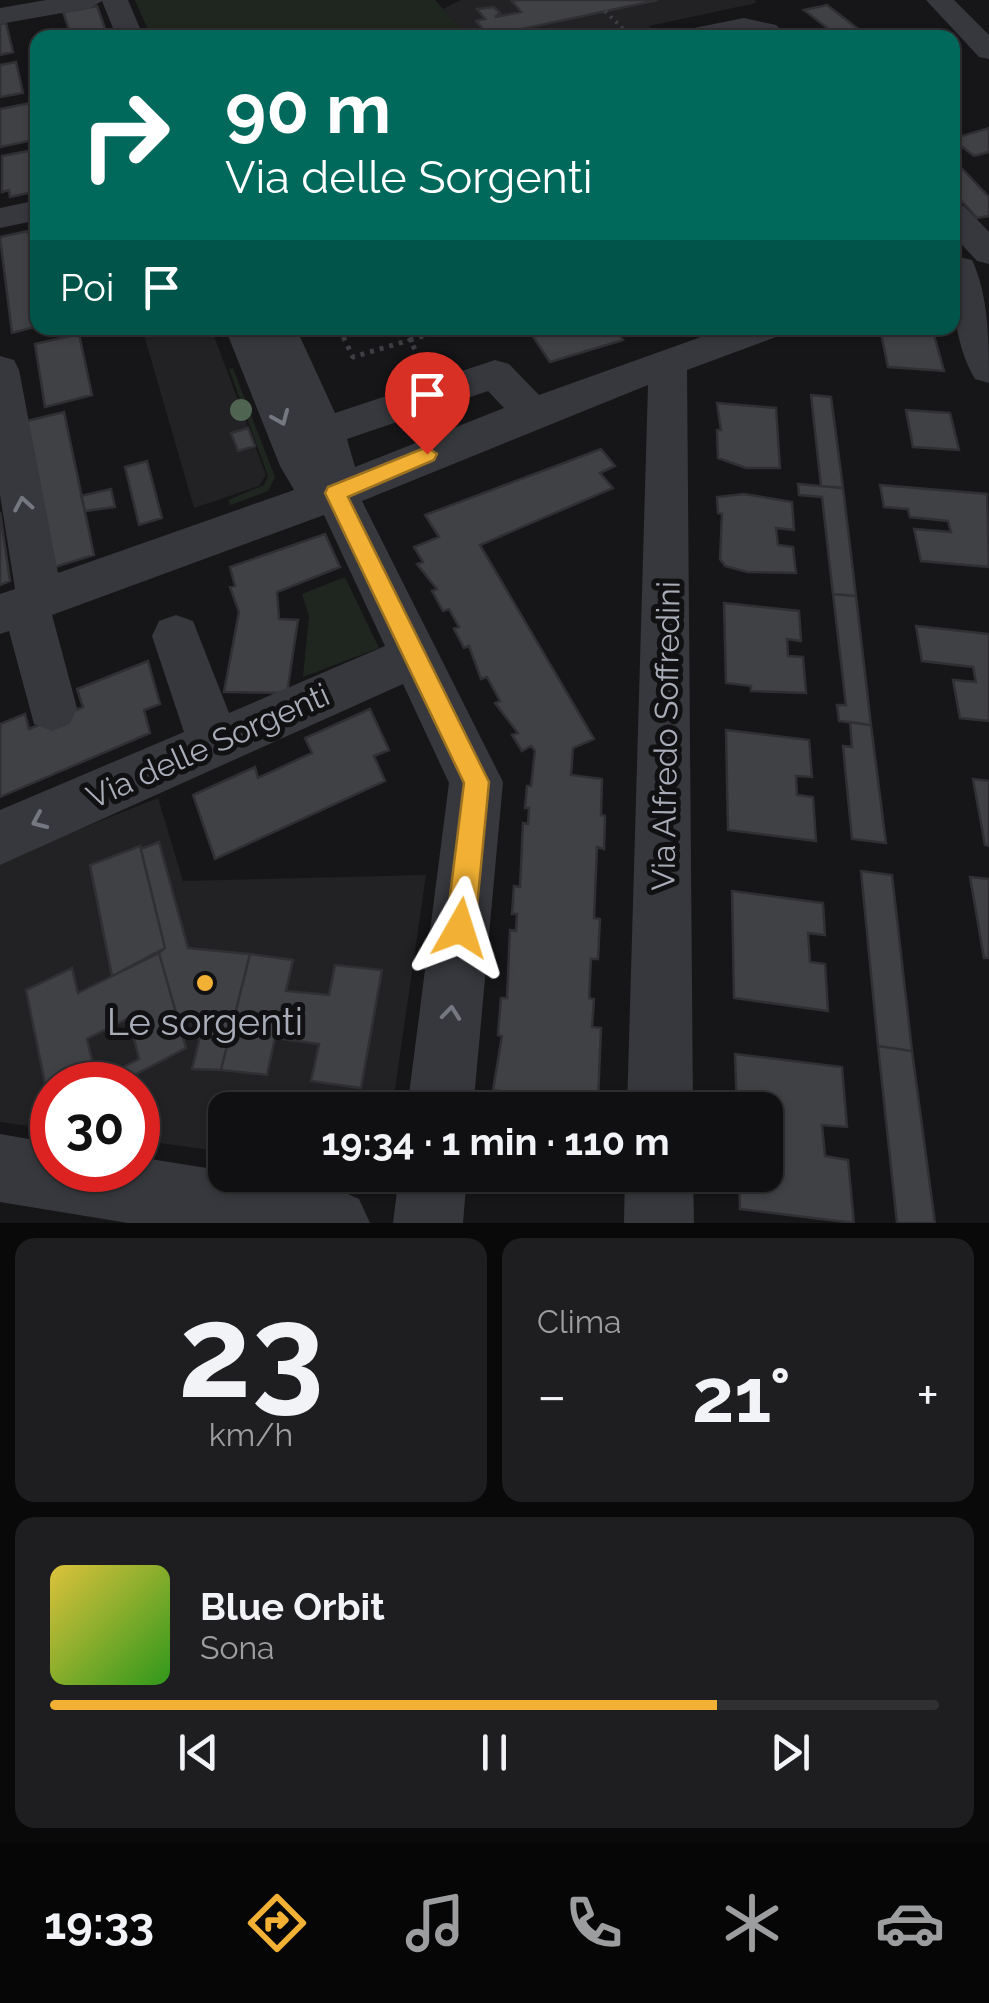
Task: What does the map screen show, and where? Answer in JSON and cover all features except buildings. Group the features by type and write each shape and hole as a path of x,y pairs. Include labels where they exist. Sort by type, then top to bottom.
{"street":[{"path":"0,16 46,4 90,0"},
{"path":"115,0 128,30"},
{"path":"939,0 989,52"},
{"path":"724,30 764,22"},
{"path":"0,218 30,212"},
{"path":"960,233 972,262 989,370"},
{"path":"246,335 301,466 311,481 336,493"},
{"path":"281,335 336,463 336,493 370,593 417,656 476,782 442,1092"},
{"path":"22,606 336,493 532,413 677,347 732,335"},
{"name":"Via Alfredo Soffredini","path":"661,1092 686,574 677,347"},
{"path":"0,370 22,606 52,708"},
{"path":"324,432 495,374 532,413"},
{"path":"176,636 214,743"},
{"name":"Via delle Sorgenti","path":"0,838 417,656"},
{"path":"0,1168 336,1223"},
{"path":"428,1223 431,1192"},
{"path":"658,1223 659,1192"}],"path":[{"path":"606,11 624,30"},
{"path":"341,335 352,357 426,335"},
{"path":"407,335 441,392"}],"shaded area":[{"path":"135,0 435,0 463,30 148,30"},
{"path":"461,0 756,3 649,26 652,30 462,30 443,9"},
{"path":"144,335 214,335 266,475 259,486 194,508"},
{"path":"233,368 275,477 268,491 230,505 228,500 264,485 268,476 229,369"},
{"path":"345,577 379,648 303,677 309,616 302,594"},
{"name":"Le sorgenti","path":"158,798 183,881 426,875 395,1092 208,1092 208,1150 160,1143 160,1062 30,1062 30,1126 0,1122 0,861"}],"place":[{"name":"Le sorgenti","path":"205,983"}],"route":[{"path":"427,454 336,493 476,782 460,928"}]}
